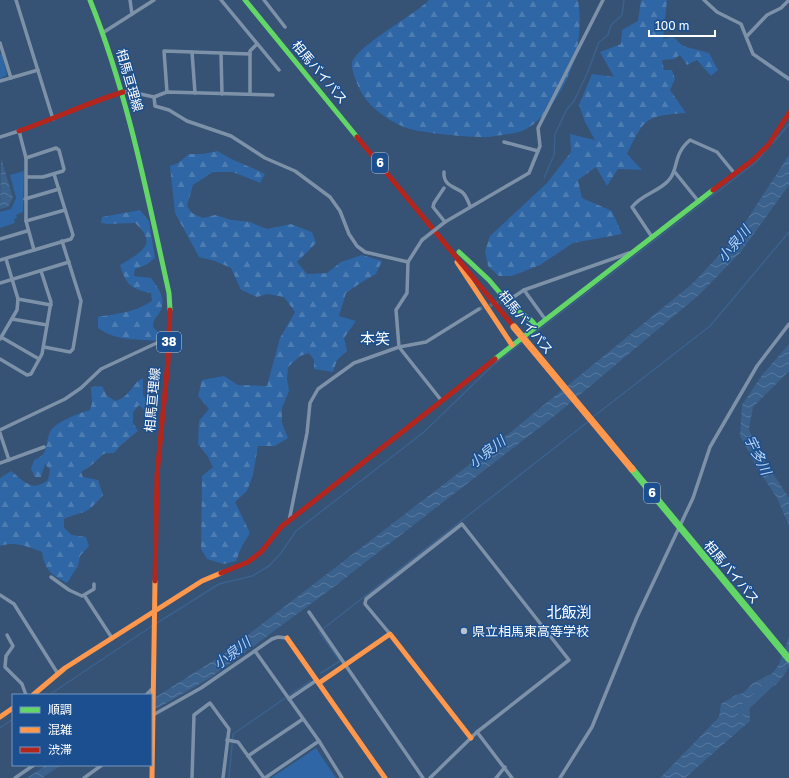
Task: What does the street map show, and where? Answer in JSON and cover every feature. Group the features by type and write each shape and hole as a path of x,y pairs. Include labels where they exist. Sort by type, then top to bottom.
{"main road":[{"name":"相馬亘理線","path":"90,0 104,32 122,92 169,293 169,343 157,473 154,612 150,693"},
{"name":"相馬バイパス","path":"245,0 789,659"},
{"path":"19,132 53,119 85,104 122,92"},
{"path":"34,694 58,674 202,580 248,562 261,552 281,527 545,319 753,160 769,144 789,113"},
{"path":"439,234 489,280 511,306 532,321 536,326"},
{"path":"439,234 512,345"},
{"path":"318,682 346,665 390,634 471,738"},
{"path":"287,638 385,778"},
{"name":"38","path":"152,707 152,778"},
{"path":"0,717 12,709"}],"street":[{"path":"16,0 53,119"},
{"path":"130,0 132,14"},
{"path":"104,32 154,0"},
{"path":"221,0 279,70"},
{"path":"264,0 285,27"},
{"path":"442,400 399,347 396,310 407,293 408,262 422,240 445,222 470,206 529,173 540,146 538,128 603,0"},
{"path":"704,0 717,12 741,24 754,54 789,79"},
{"path":"746,36 767,15 781,8 789,0"},
{"path":"0,43 1,51 11,78"},
{"path":"250,94 250,51 257,44"},
{"path":"168,92 164,51 250,54"},
{"path":"192,52 195,93"},
{"path":"221,53 222,94"},
{"path":"0,81 38,70"},
{"path":"122,92 131,92 154,97 168,92 273,95"},
{"path":"154,97 155,106 169,110 186,121 230,136 265,158 295,171 330,197 340,211 349,234 357,246 365,252 408,262"},
{"path":"0,137 19,132 26,158 27,177 25,199 27,231 34,250"},
{"path":"652,237 632,207 644,196 668,181 674,171 678,153 690,140 717,152 735,174"},
{"path":"504,142 538,151"},
{"path":"26,158 56,148 59,150 64,169 43,177 27,177"},
{"path":"674,171 698,202"},
{"path":"444,172 443,178 446,183 462,192 470,206"},
{"path":"0,260 71,239 73,235 54,174"},
{"path":"444,188 433,207 445,222"},
{"path":"25,199 59,189"},
{"path":"26,221 65,210"},
{"path":"0,239 27,231"},
{"path":"44,347 70,352 73,349 81,301 62,241"},
{"path":"512,298 524,290 632,252"},
{"path":"6,259 18,299 17,310 1,338 40,359"},
{"path":"0,283 69,262"},
{"path":"0,359 27,375 30,374 40,359 44,347 50,305 41,271"},
{"path":"524,290 545,319"},
{"path":"18,299 50,305"},
{"path":"289,521 308,433 310,404 318,390 354,363 399,347 426,342 479,309"},
{"path":"12,319 47,325"},
{"path":"560,778 592,727 637,616 693,498 710,447 757,366 789,324"},
{"path":"0,430 65,399 81,388 101,369 161,341 169,343"},
{"path":"0,433 9,460"},
{"path":"0,463 44,447"},
{"path":"390,634 365,604 366,599 462,524 569,660 477,732 430,778"},
{"path":"51,577 69,590 82,596 94,589 94,584"},
{"path":"0,595 14,604 58,674"},
{"path":"84,595 112,638"},
{"path":"309,612 422,778"},
{"path":"7,635 13,646 6,656 5,667 22,684 26,694"},
{"path":"153,714 201,688 272,639 278,637 287,638"},
{"path":"255,651 319,741 342,778"},
{"path":"288,697 318,682"},
{"path":"192,778 194,715 210,703 229,729 223,778"},
{"path":"248,756 303,719"},
{"path":"477,732 512,778"},
{"path":"228,740 238,742 265,778 319,741"},
{"path":"16,778 33,766"},
{"path":"84,778 101,766"},
{"path":"496,778 505,767"}],"green space":[{"path":"429,0 578,0 580,29 571,70 558,96 534,124 522,131 489,137 433,133 411,129 397,124 383,116 366,100 358,86 353,72 352,63 356,56 374,40 412,14"},
{"path":"641,0 667,0 663,39 673,37 683,46 709,53 718,70 711,76 697,60 687,65 680,55 674,59 662,60 664,70 672,70 675,79 670,90 686,113 662,115 654,118 648,121 638,132 627,154 642,170 618,169 607,186 596,167 578,180 582,198 612,211 622,234 573,243 540,265 512,276 499,276 488,266 485,251 490,236 547,183 571,152 570,134 595,140 585,122 579,105 592,74 614,77 600,52 621,44 622,30 638,21"},
{"path":"0,54 2,54 7,75 0,79"},
{"path":"218,151 229,158 265,174 260,183 233,172 213,172 193,185 187,206 192,213 203,218 215,215 232,220 250,222 267,229 291,224 312,232 316,243 297,262 307,274 327,273 341,262 362,255 382,261 376,274 346,293 339,316 356,321 344,338 347,351 337,360 333,372 314,369 314,360 309,353 300,356 288,367 287,379 289,391 282,408 282,423 288,438 275,446 258,446 253,475 247,491 235,502 250,533 242,546 236,561 224,564 207,559 201,549 202,476 213,467 208,457 198,444 199,421 209,409 198,396 202,380 224,376 238,385 267,386 280,338 295,312 284,297 267,294 257,297 241,290 231,268 215,261 199,257 175,213 170,166 178,163 189,154 203,154"},
{"path":"24,171 23,212 16,215 17,218 14,219 15,223 0,228 0,212 11,209 16,198 10,175"},
{"path":"140,210 149,221 155,258 146,265 135,269 134,276 151,278 162,297 163,301 161,310 153,324 153,327 161,335 156,341 126,339 112,336 98,328 98,317 132,310 152,301 151,293 134,288 127,282 120,265 144,248 146,237 135,223 101,223 102,217"},
{"path":"143,378 143,395 150,402 150,412 145,411 139,405 133,412 133,423 138,431 114,453 103,454 92,465 81,472 83,477 98,480 103,495 93,506 84,512 64,519 64,528 72,535 86,537 89,546 80,556 78,566 67,583 47,568 42,552 16,544 0,546 0,478 11,471 24,482 33,486 42,484 48,480 50,470 45,464 41,477 35,477 31,469 34,460 39,458 45,452 48,437 53,428 68,418 90,410 92,403 91,387 102,386 107,396 116,401 125,396 139,380"},
{"path":"316,748 336,778 271,778"}],"water":[{"name":"小泉川","path":"789,155 789,185 740,253 699,295 557,414 331,589 210,678 152,711 152,699 219,657 496,444 693,283 735,238"},
{"path":"1,158 13,198 8,207 0,209"},
{"path":"789,344 789,371 753,407 749,429 755,446 789,498 789,526 777,498 756,466 740,436 742,405 762,375"},
{"path":"789,637 789,666 776,685 760,689 749,699 750,721 685,778 660,778 719,717 721,704 736,695 743,693 753,683 773,673 779,664"},
{"path":"45,766 60,766 42,778 27,778"}],"waterway":[{"path":"544,178 554,155 555,134 567,109 574,101 587,74 599,42 608,35 611,25 622,15 624,0"},
{"path":"772,144 789,124"},
{"path":"527,339 756,162 767,149"},
{"path":"593,417 710,326 789,232"},
{"path":"157,623 219,584 252,576 269,566 281,553 296,531 424,432 492,366 524,341"},
{"path":"321,673 340,661 319,632 589,421"},
{"path":"50,694 152,626"},
{"path":"229,778 233,734 310,681"},
{"name":"宇多川","path":"741,711 773,681"},
{"path":"0,728 12,720"}],"tunnel":[{"path":"479,309 512,298"}],"traffic: fast":[{"path":"90,0 115,72 136,145 169,293 170,310"},
{"path":"245,0 357,137"},
{"path":"495,359 713,190"},
{"path":"459,252 489,280 511,306 532,321 536,326"},
{"path":"632,469 789,659"}],"traffic: slow":[{"path":"457,262 512,345"},
{"path":"514,327 632,469"},
{"path":"34,694 65,668 202,581 221,573"},
{"path":"152,778 155,581"},
{"path":"319,683 390,634 471,738"},
{"path":"287,638 385,778"},
{"path":"0,717 12,709"}],"traffic: jam":[{"path":"19,131 123,92"},
{"path":"713,190 753,160 769,144 789,113"},
{"path":"357,137 514,327"},
{"path":"155,581 157,475 168,361 170,310"},
{"path":"221,573 248,562 261,552 281,527 495,359"}],"place":[{"name":"県立相馬東高等学校","path":"464,631"}],"district":[{"name":"本笑","path":"375,339"},
{"name":"北飯渕","path":"569,613"}]}
